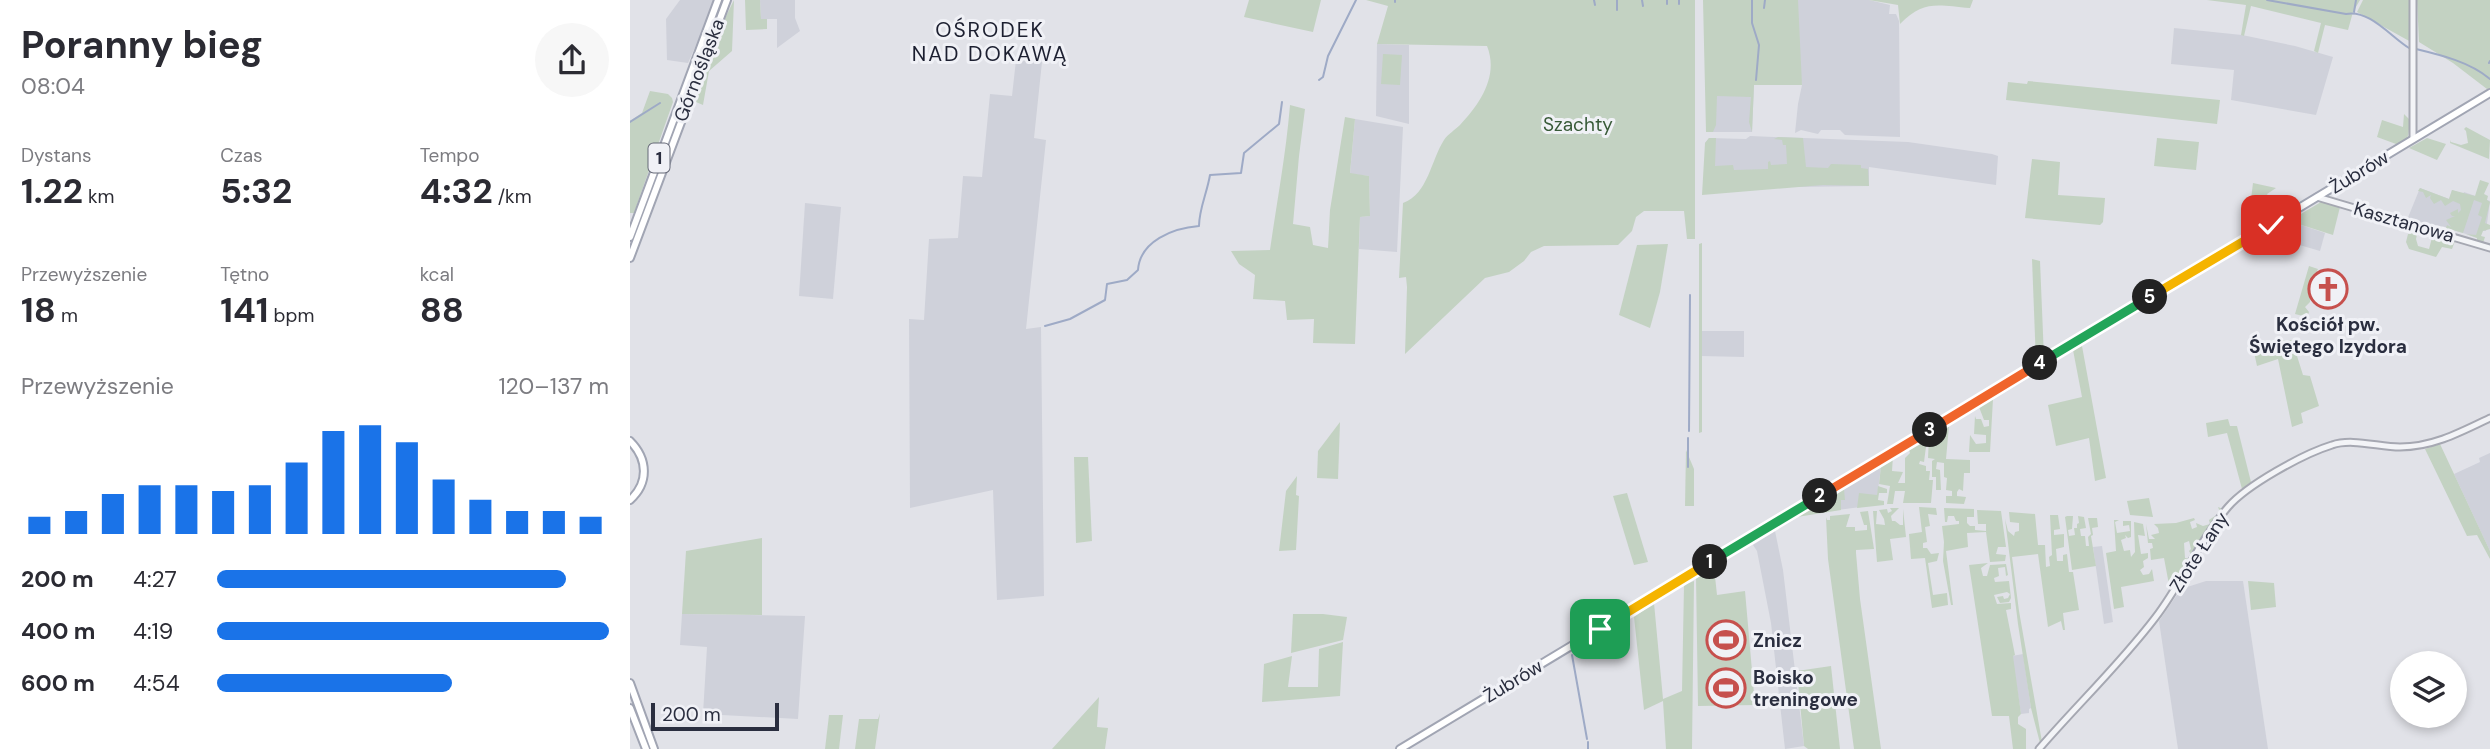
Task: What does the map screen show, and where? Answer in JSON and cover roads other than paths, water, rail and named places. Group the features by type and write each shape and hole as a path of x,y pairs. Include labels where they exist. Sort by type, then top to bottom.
{"main road":[{"name":"Górnośląska","path":"630,237 718,0"},
{"name":"Górnośląska","path":"630,258 727,0"},
{"name":"Żubrów","path":"1401,749 2490,93"},
{"path":"630,441 642,456 645,470 641,487 630,500"},
{"path":"630,683 654,749"},
{"path":"630,708 646,749"}],"street":[{"path":"2413,0 2413,139"},
{"name":"Kasztanowa","path":"2317,197 2490,248"},
{"name":"Złote Łany","path":"2039,749 2155,619 2220,518 2240,496 2293,463 2332,445 2342,443 2400,447 2429,444 2490,418"}],"waterway":[{"path":"1319,80 1323,77 1328,56 1356,0"},
{"path":"1594,0 1595,5"},
{"path":"1617,0 1617,10"},
{"path":"1642,0 1643,6"},
{"path":"1752,0 1752,23 1759,45 1756,80"},
{"path":"1764,8 1765,0"},
{"path":"2267,0 2363,16 2409,48"},
{"path":"2354,12 2356,0"},
{"path":"2416,49 2464,64 2490,79"},
{"path":"1045,326 1070,319 1105,300 1107,284 1127,280 1138,270 1145,251 1160,238 1169,233 1199,226 1210,175 1241,173 1244,153 1279,124 1282,102"},
{"path":"630,122 660,103"},
{"path":"1689,431 1690,295"},
{"path":"1688,438 1688,467"},
{"path":"1649,595 1684,574"},
{"path":"1602,624 1645,597"},
{"path":"1581,636 1594,628"},
{"path":"1558,650 1579,637"},
{"path":"1544,658 1551,654"},
{"path":"1572,655 1587,739"},
{"path":"1537,663 1543,659"},
{"path":"1519,674 1530,667"},
{"path":"1588,742 1588,749"}],"place":[{"name":"Kościół pw. Świętego Izydora","path":"2328,289"},
{"name":"Znicz","path":"1726,640"},
{"name":"Boisko treningowe","path":"1726,688"}],"district":[{"name":"OŚRODEK NAD DOKAWĄ","path":"990,42"}],"park label":[{"name":"Szachty","path":"1578,124"}]}
